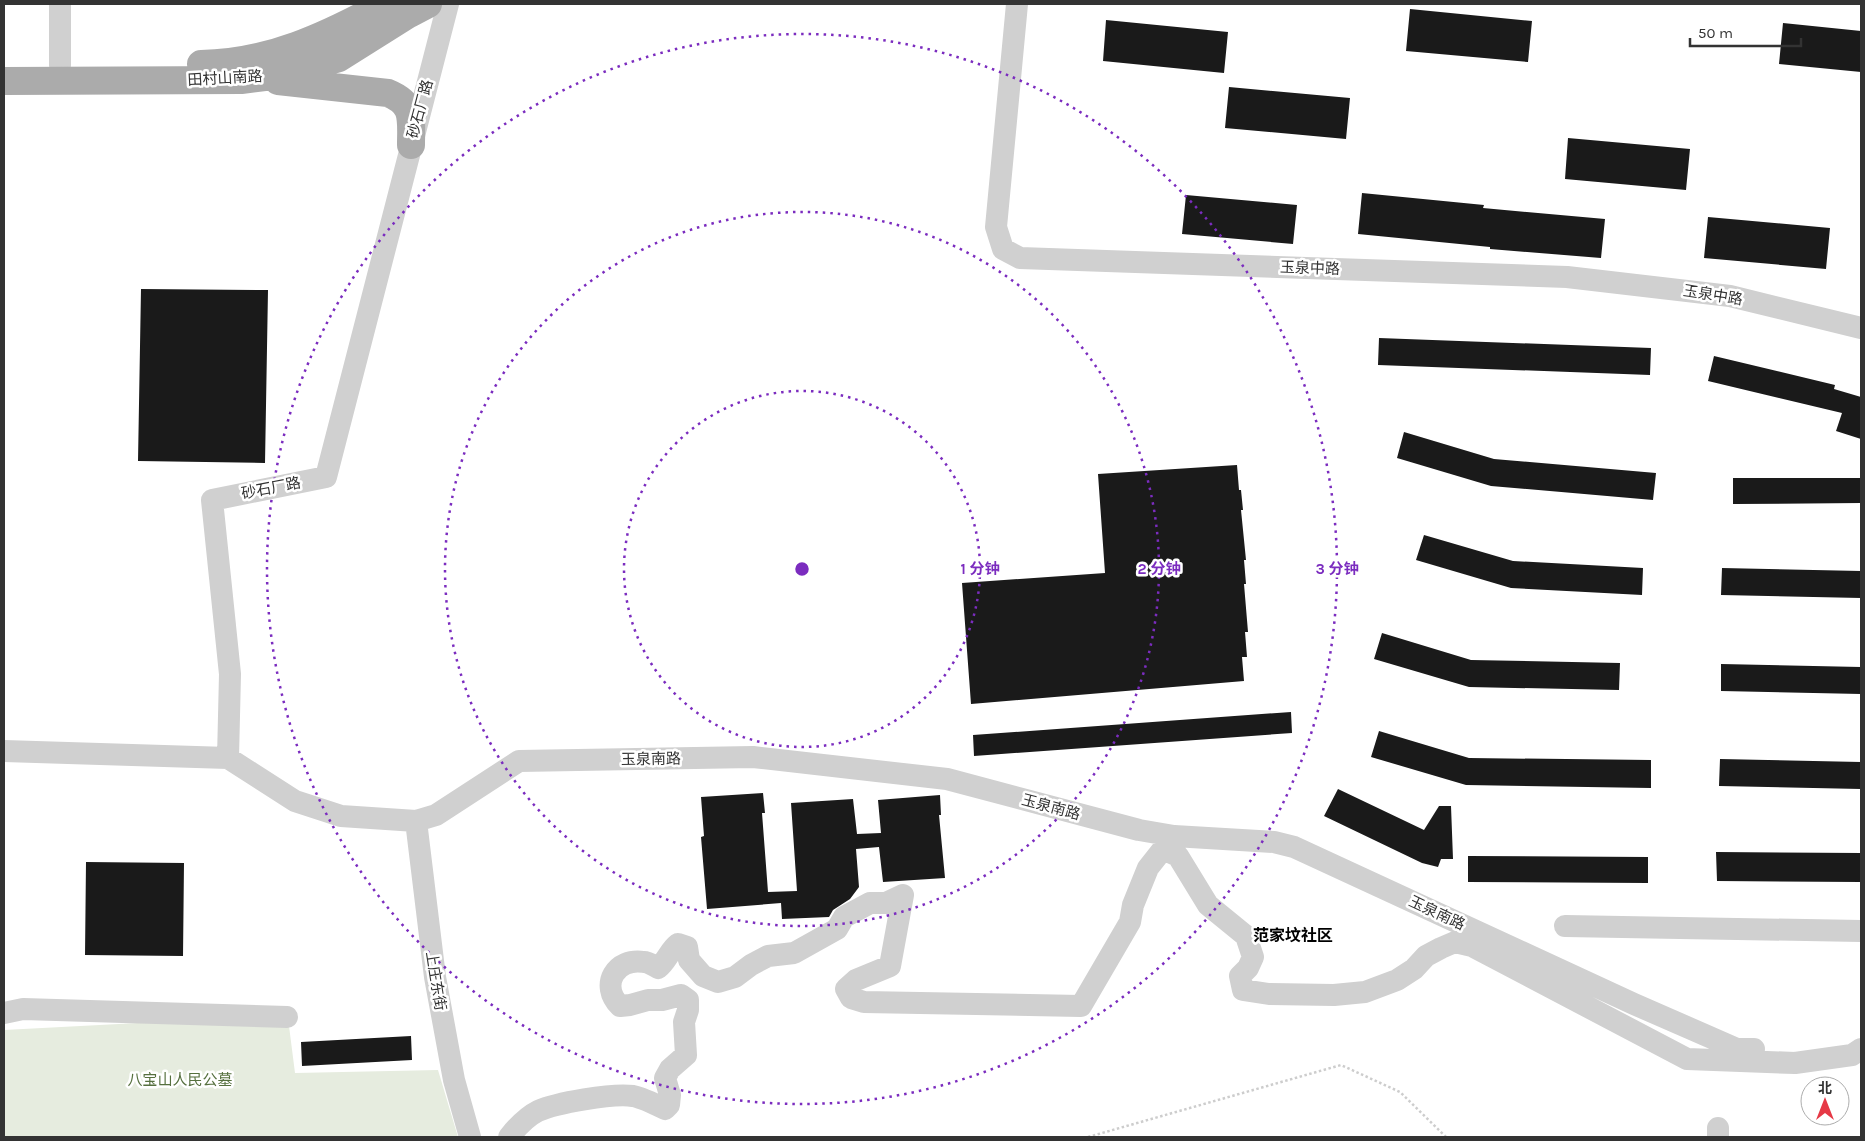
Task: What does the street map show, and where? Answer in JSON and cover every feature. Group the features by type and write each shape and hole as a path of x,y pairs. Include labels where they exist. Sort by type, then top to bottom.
{"main road":[{"name":"田村山南路","path":"4,65 225,64 277,53 338,30 385,4"},
{"name":"田村山南路","path":"4,82 241,80 281,75 339,58 428,4"},
{"path":"241,80 286,82 388,93 402,99 410,112 411,145"}],"street":[{"path":"60,4 64,65"},
{"path":"64,65 68,4"},
{"name":"砂石厂路","path":"228,758 230,674 212,500 326,477 448,4"},
{"name":"玉泉中路","path":"1018,4 996,227 1003,249 1020,258 1567,277 1730,296 1861,328"},
{"path":"4,751 228,758"},
{"name":"玉泉南路","path":"228,758 295,801 341,816 416,822 436,814 519,760 753,757 947,779 1139,830 1174,836 1274,842 1294,848 1634,1004 1737,1049 1808,1049 1847,1042 1861,1036"},
{"name":"上庄东街","path":"416,822 435,977 454,1080 470,1137"},
{"path":"510,1137 519,1124 536,1112 563,1104 614,1096 633,1096 665,1109 669,1105 670,1095 665,1078 670,1069 686,1054 684,1022 688,1010 688,1000 681,995 662,1000 648,1000 630,1006 620,1006 612,998 610,990 616,969 627,963 644,962 658,968 665,962 671,949 678,944 686,947 689,960 703,976 718,982 735,977 751,965 768,956 794,953 837,929 844,917 870,903 886,903 903,895 890,966 856,980 846,989 851,998 864,1002 1081,1006 1130,922 1133,905 1148,868 1163,849 1178,856 1208,905 1246,936 1253,957 1248,968 1240,976 1243,990 1269,994 1334,995 1365,992 1397,980 1414,969 1426,956 1455,942 1472,946 1687,1059 1795,1063 1852,1054 1861,1049"},
{"path":"1566,926 1861,931"},
{"path":"4,1013 24,1009 288,1017"}],"path":[{"path":"1088,1137 1341,1066 1400,1092 1446,1137"}],"green space":[{"name":"八宝山人民公墓","path":"157,1022 289,1026 295,1073 438,1070 458,1137 4,1137 4,1030"}],"building":[{"path":"1410,9 1532,21 1528,62 1406,51"},
{"path":"1106,20 1228,32 1224,73 1103,61"},
{"path":"1783,23 1861,31 1861,72 1779,64"},
{"path":"1229,87 1350,98 1346,139 1225,128"},
{"path":"1568,138 1690,149 1686,190 1565,179"},
{"path":"1362,193 1484,205 1483,208 1605,219 1601,258 1490,249 1490,247 1358,234"},
{"path":"1186,195 1297,205 1293,244 1182,234"},
{"path":"1708,217 1830,228 1826,269 1704,258"},
{"path":"141,289 268,290 265,463 138,461"},
{"path":"1379,338 1651,348 1650,375 1378,365"},
{"path":"1714,356 1835,385 1834,389 1861,397 1861,439 1836,431 1842,413 1708,381"},
{"path":"1404,432 1494,459 1656,473 1653,500 1491,486 1397,458"},
{"path":"1237,465 1243,510 1241,510 1246,560 1244,560 1246,584 1244,584 1248,632 1245,632 1247,657 1242,657 1244,681 971,704 962,583 1105,573 1098,474"},
{"path":"1733,478 1861,478 1861,503 1733,504"},
{"path":"1424,535 1513,561 1643,568 1642,595 1511,588 1416,560"},
{"path":"1722,568 1861,571 1861,598 1721,595"},
{"path":"1382,633 1471,660 1620,663 1619,690 1469,687 1374,659"},
{"path":"1721,664 1861,667 1861,694 1721,691"},
{"path":"1291,712 1292,733 974,756 973,735"},
{"path":"1379,731 1469,758 1651,760 1651,788 1466,785 1371,757"},
{"path":"1720,759 1861,762 1861,789 1719,786"},
{"path":"1338,789 1424,830 1439,806 1451,806 1453,859 1441,859 1438,867 1422,863 1324,816"},
{"path":"763,793 765,813 762,813 768,892 797,891 791,803 853,799 857,834 881,833 878,800 940,795 941,815 939,815 945,878 883,882 879,847 856,849 859,887 850,899 833,910 829,917 782,919 781,903 707,909 701,837 704,836 701,797"},
{"path":"1716,852 1861,853 1861,882 1717,881"},
{"path":"1468,856 1648,857 1648,883 1468,882"},
{"path":"86,862 184,863 183,956 85,955"},
{"path":"411,1036 412,1060 302,1066 301,1042"}],"district":[{"name":"范家坟社区","path":"1293,935"}]}
